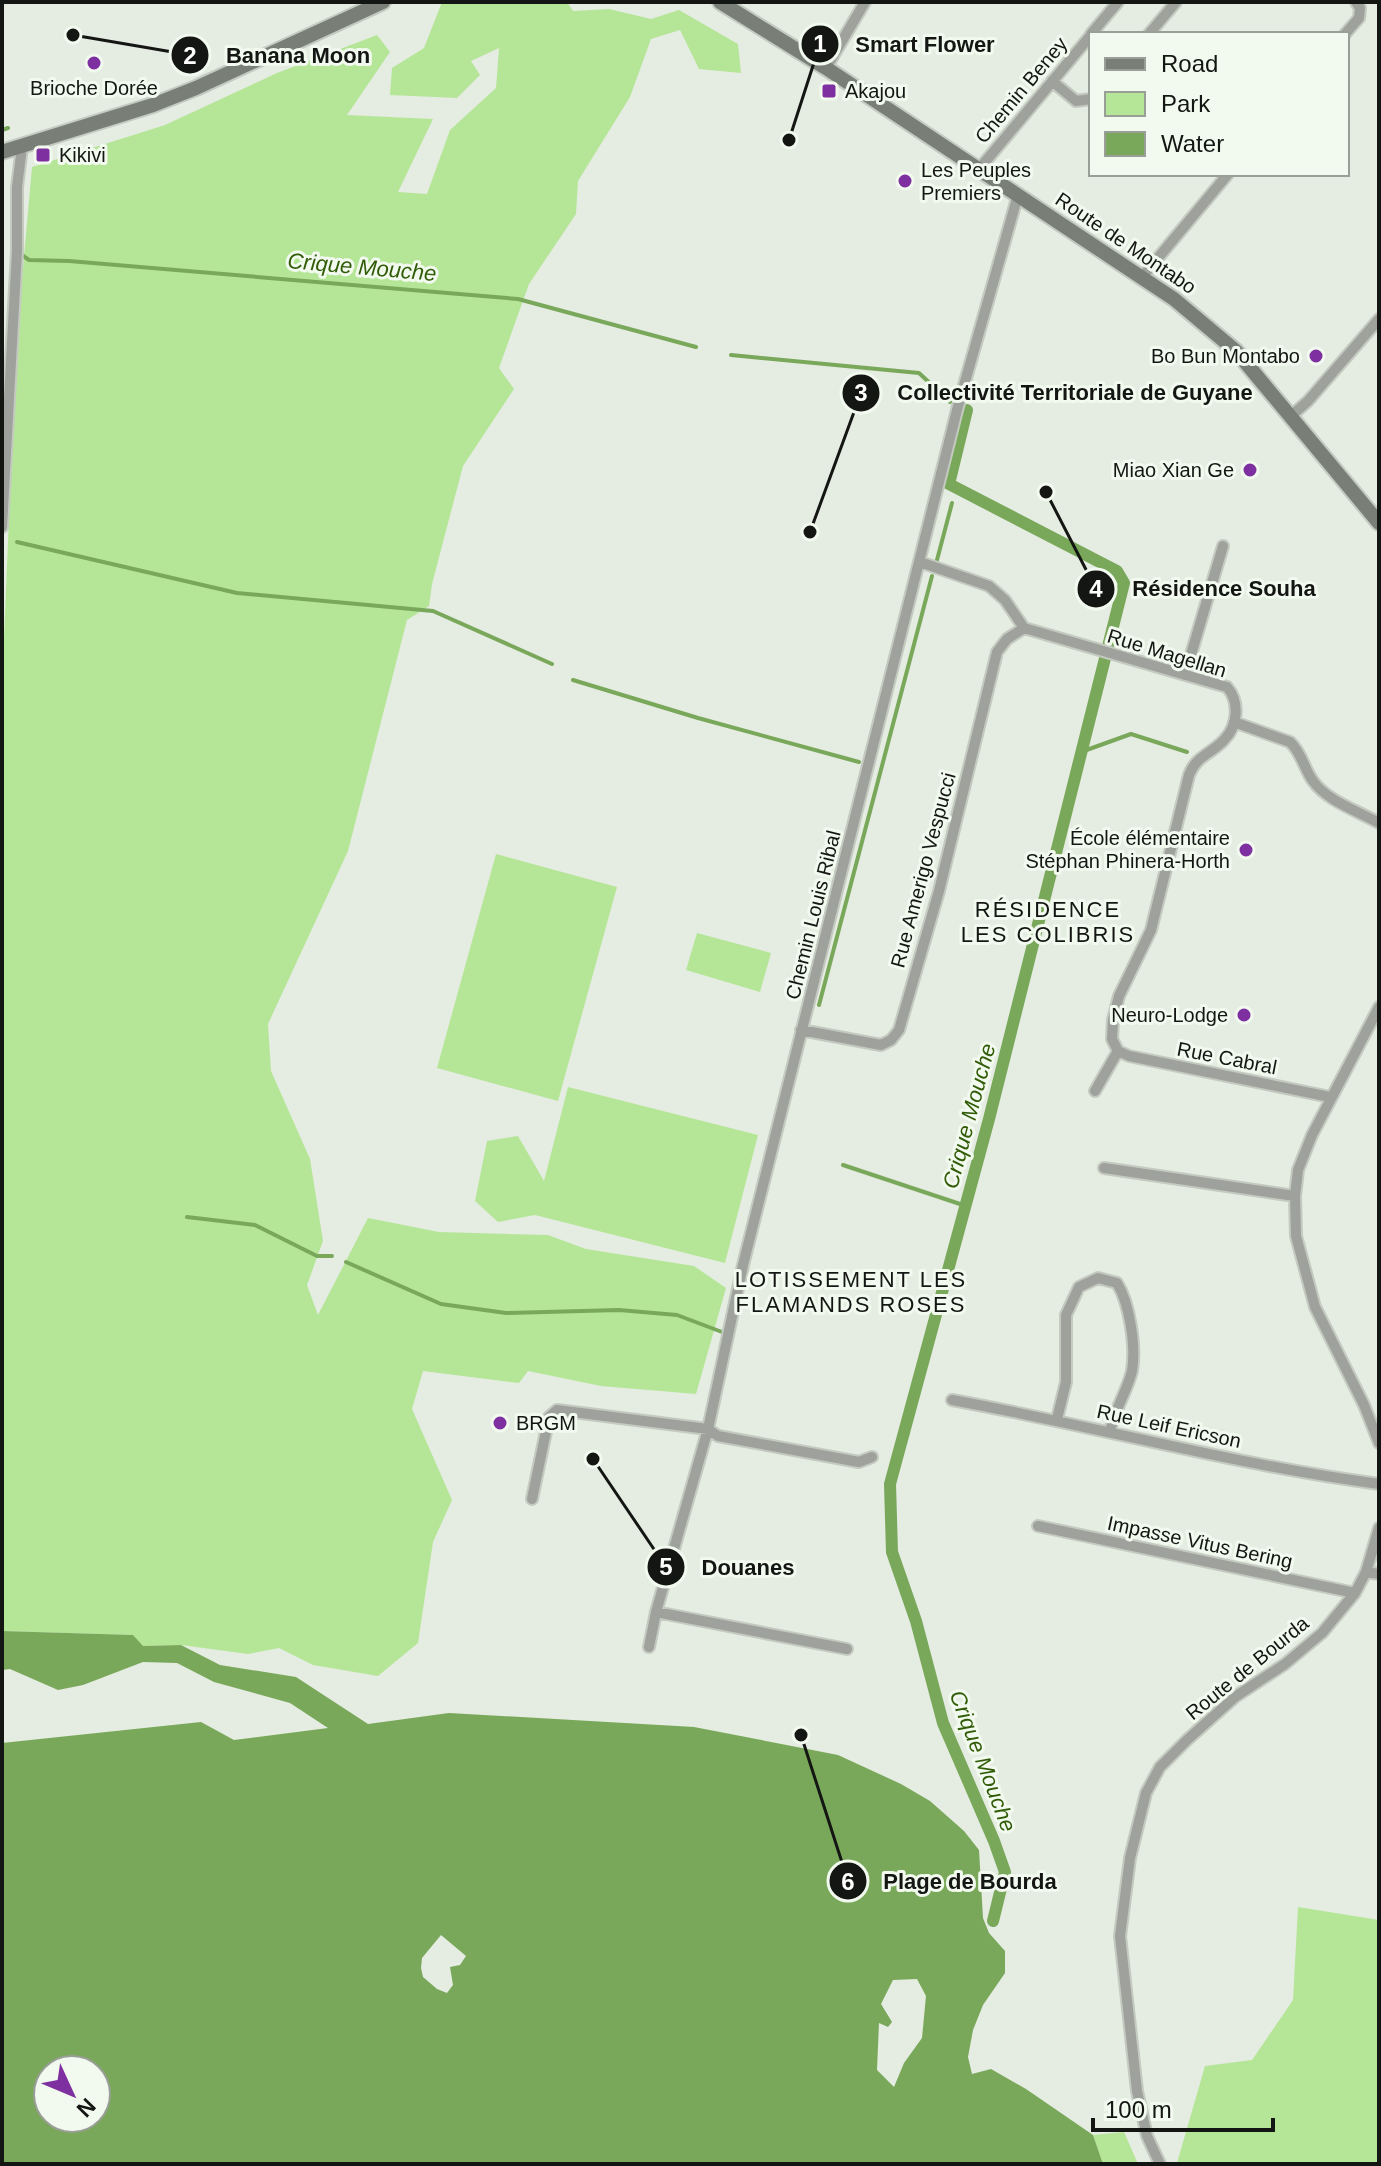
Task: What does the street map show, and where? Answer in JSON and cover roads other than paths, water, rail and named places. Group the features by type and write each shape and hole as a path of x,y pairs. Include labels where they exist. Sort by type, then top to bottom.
{"main road":[{"path":"2,152 153,105 383,2"},
{"name":"Route de Montabo","path":"720,2 1143,276 1207,325 1236,351 1379,523"}],"street":[{"path":"826,68 865,2"},
{"name":"Chemin Beney","path":"1093,32 1118,2"},
{"path":"1151,32 1176,2"},
{"path":"1347,32 1359,18 1360,8 1356,2"},
{"name":"Chemin Beney","path":"980,168 1089,36"},
{"path":"1052,81 1076,101 1089,100"},
{"path":"2,527 17,251 17,187 22,147"},
{"path":"1143,276 1226,176"},
{"name":"Chemin Louis Ribal","path":"649,1647 708,1429 743,1265 957,410 1018,195"},
{"path":"1291,416 1308,401 1379,319"},
{"path":"1185,675 1223,546"},
{"path":"920,562 989,586 1005,600 1024,628"},
{"name":"Rue Magellan","path":"1024,628 1227,687 1235,696 1234,722"},
{"name":"Rue Amerigo Vespucci","path":"801,1030 881,1045 891,1040 899,1030 939,891 997,652 1007,639 1024,628"},
{"path":"1095,1091 1118,1051 1112,1039 1119,996 1151,930 1193,764 1224,740 1234,722 1290,742 1321,790 1379,823"},
{"path":"1379,1007 1330,1097 1298,1170 1295,1196 1296,1236 1315,1307 1364,1405 1379,1443"},
{"name":"Rue Cabral","path":"1118,1051 1129,1056 1330,1097"},
{"path":"1104,1168 1295,1196"},
{"path":"1057,1419 1066,1382 1066,1315 1079,1287 1098,1278 1117,1283 1126,1297 1131,1330 1132,1371 1113,1415 1110,1432"},
{"name":"Rue Leif Ericson","path":"952,1400 1057,1419 1303,1474 1379,1484"},
{"path":"532,1499 549,1417 557,1410 708,1429 718,1436 859,1462 872,1457"},
{"name":"Impasse Vitus Bering","path":"1038,1526 1355,1593"},
{"name":"Route de Bourda","path":"1160,2164 1147,2136 1137,2091 1120,1936 1130,1858 1146,1793 1160,1767 1187,1740 1235,1697 1285,1664 1322,1633 1355,1593 1366,1572 1379,1528"},
{"path":"1366,1572 1379,1574"},
{"path":"656,1612 847,1649"}],"water":[{"path":"2,1631 133,1635 143,1646 181,1645 220,1665 296,1677 368,1724 449,1713 694,1727 838,1755 930,1801 964,1831 979,1850 983,1918 989,1933 1005,1951 1005,1973 983,2005 973,2030 968,2057 972,2074 991,2069 1093,2135 1103,2164 2,2164 2,1743 201,1722 234,1740 328,1728 290,1703 214,1682 177,1663 143,1662 83,1685 58,1690 10,1669 2,1670","holes":["441,1935 466,1956 460,1965 450,1967 453,1985 447,1993 423,1977 422,1958","917,1979 926,1996 922,2038 904,2063 894,2087 877,2070 879,2023 888,2027 892,2022 881,2004 893,1980"]}],"waterway":[{"path":"2,130 8,128"},
{"name":"Crique Mouche","path":"22,255 29,260 518,299 696,347"},
{"name":"Crique Mouche","path":"731,355 919,373 950,402"},
{"name":"Crique Mouche","path":"967,410 949,484 1117,571 1124,583 989,1119 890,1484 892,1552 916,1621 943,1723 1005,1872 993,1921"},
{"path":"937,560 952,503"},
{"path":"17,542 237,593 433,611 552,664"},
{"path":"819,1005 932,576"},
{"path":"573,680 859,762"},
{"path":"1081,752 1131,734 1187,752"},
{"path":"843,1165 966,1206"},
{"path":"187,1217 255,1225 317,1256 332,1256"},
{"path":"346,1262 441,1304 506,1313 619,1310 677,1315 722,1332"}],"place":[{"name":"Banana Moon","path":"73,35"},
{"name":"Brioche Dorée","path":"94,63"},
{"name":"Akajou","path":"829,91"},
{"name":"Smart Flower","path":"789,140"},
{"name":"Kikivi","path":"43,155"},
{"name":"Les Peuples Premiers","path":"905,181"},
{"name":"Bo Bun Montabo","path":"1316,356"},
{"name":"Miao Xian Ge","path":"1250,470"},
{"name":"Résidence Souha","path":"1046,492"},
{"name":"Collectivité Territoriale de Guyane","path":"810,532"},
{"name":"École élémentaire Stéphan Phinera-Horth","path":"1246,850"},
{"name":"Neuro-Lodge","path":"1244,1015"},
{"name":"BRGM","path":"500,1423"},
{"name":"Douanes","path":"593,1459"},
{"name":"Plage de Bourda","path":"801,1735"}],"district":[{"name":"RÉSIDENCE LES COLIBRIS","path":"1048,922"},
{"name":"LOTISSEMENT LES FLAMANDS ROSES","path":"851,1292"}]}
